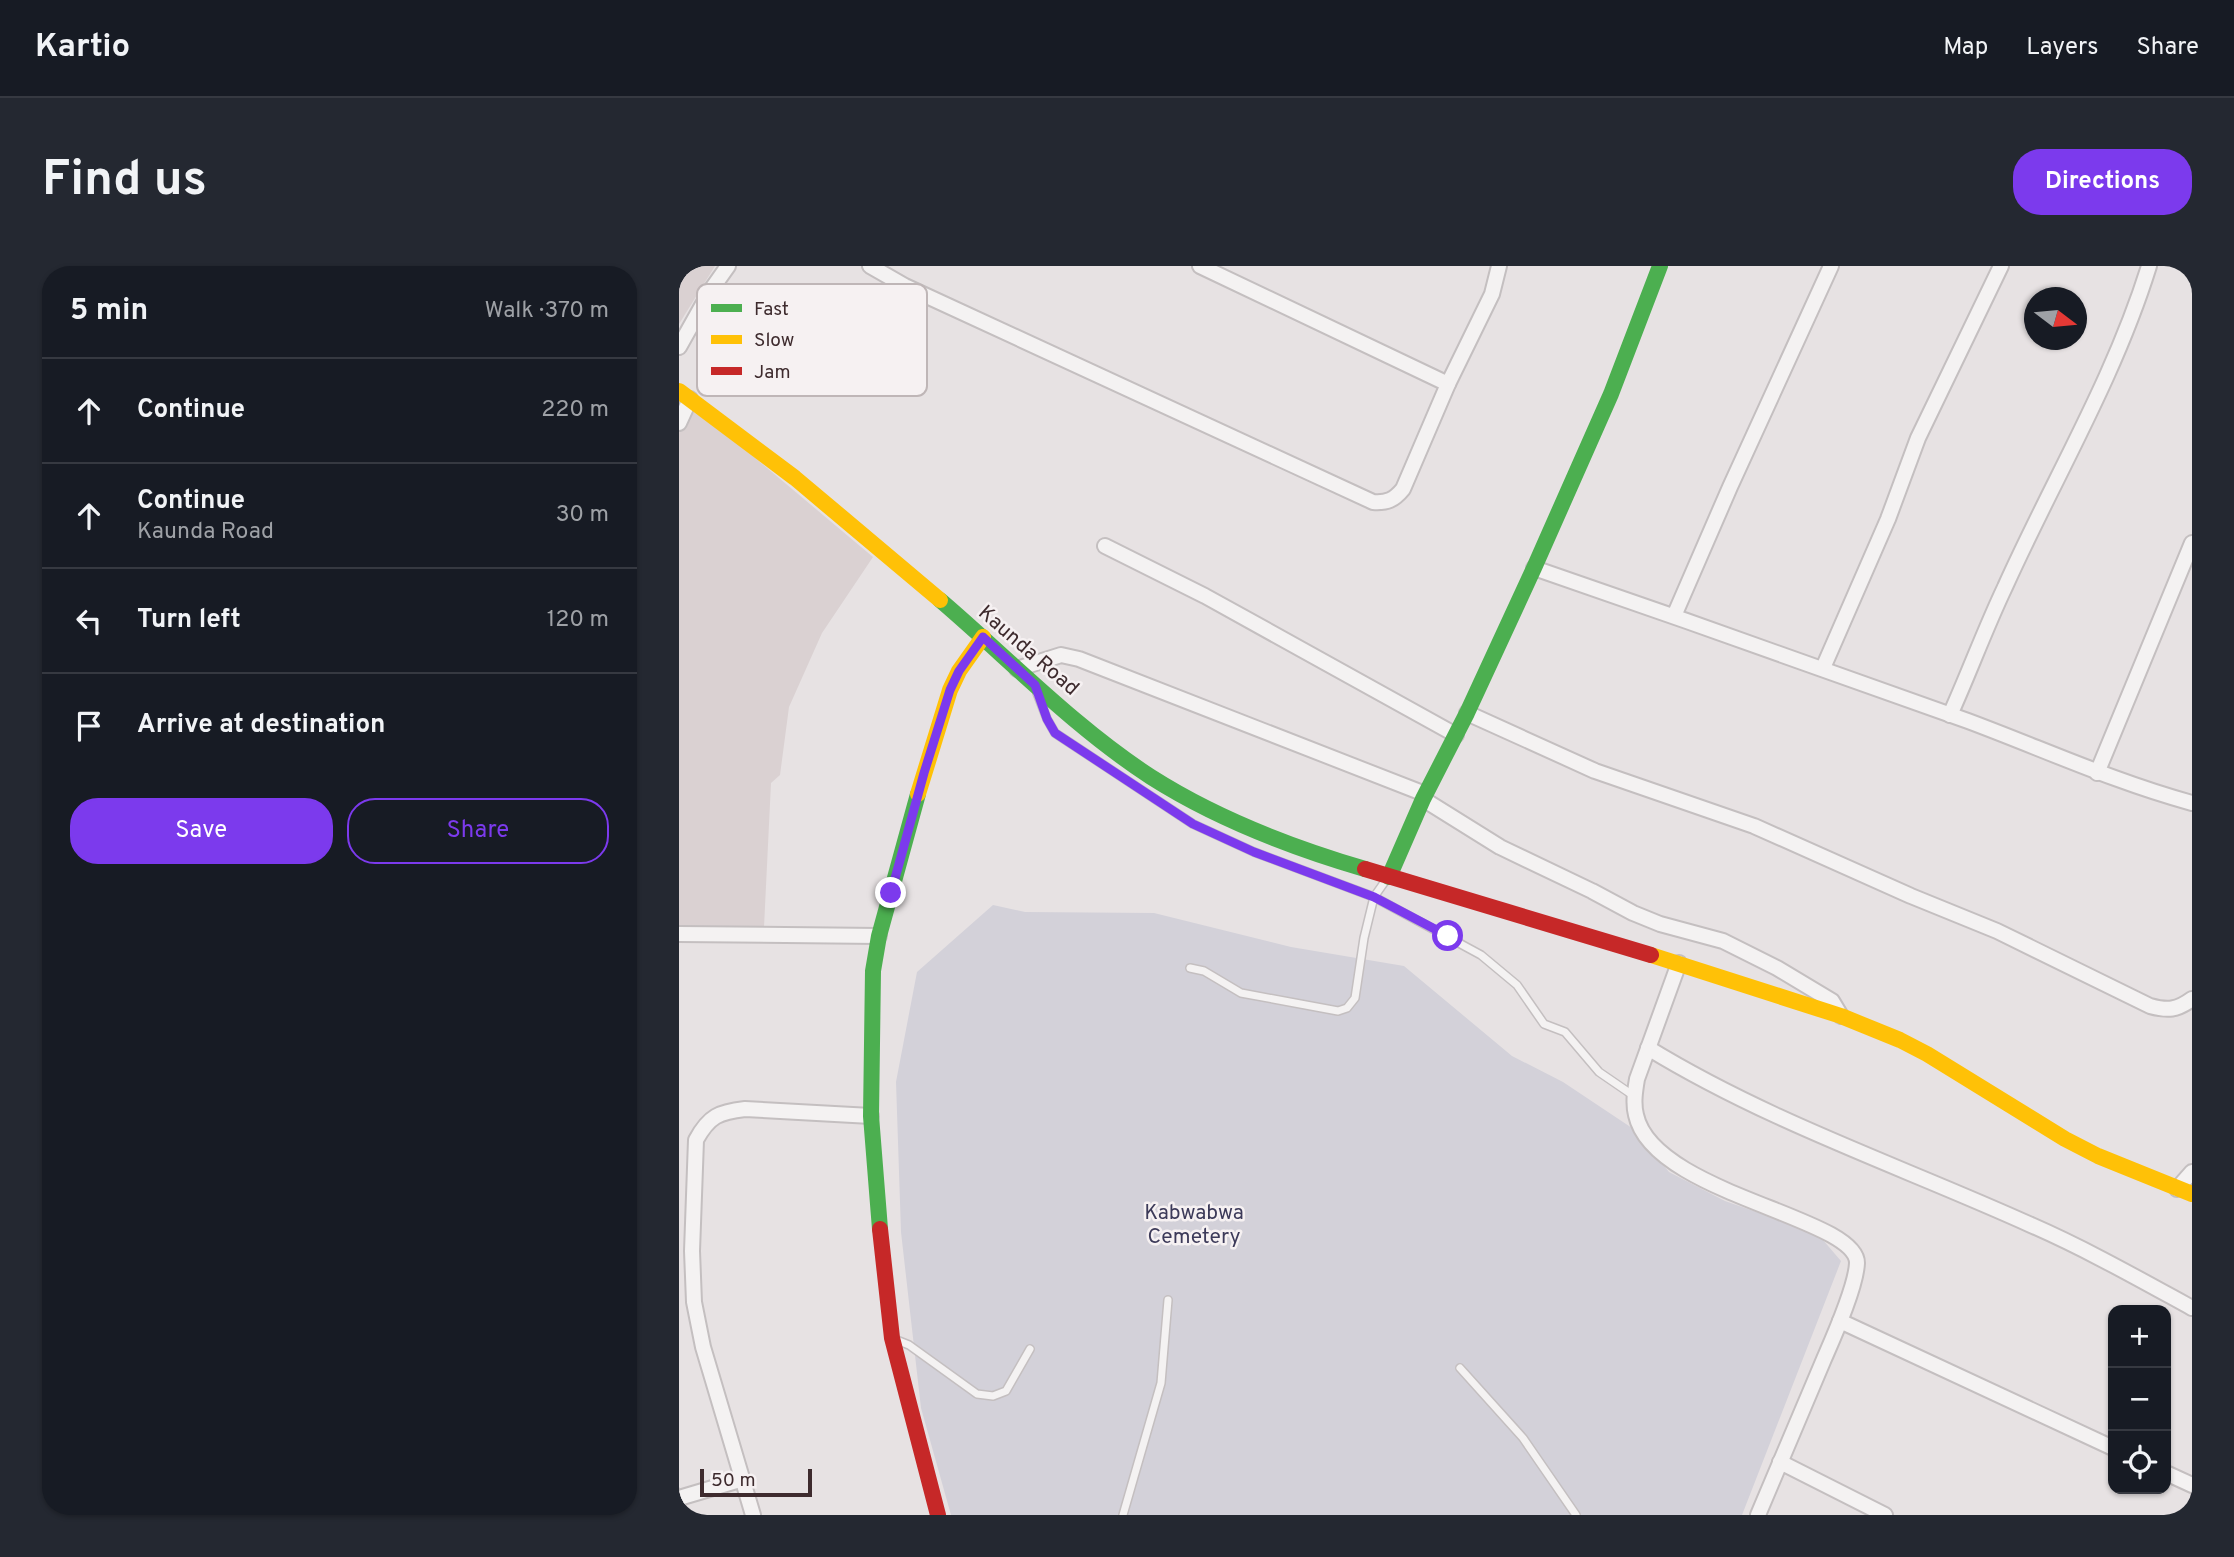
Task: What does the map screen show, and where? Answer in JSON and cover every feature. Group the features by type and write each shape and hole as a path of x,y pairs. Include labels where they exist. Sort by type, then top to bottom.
{"street":[{"path":"715,284 728,266"},
{"path":"870,266 902,284"},
{"path":"1200,266 1448,384"},
{"path":"927,296 1373,502 1385,503 1395,498 1403,488 1448,384 1492,294 1499,266"},
{"path":"1389,877 1424,796 1467,713 1534,568 1611,394 1660,266"},
{"path":"1674,616 1831,266"},
{"path":"1823,668 1888,519 1918,438 2001,266"},
{"path":"1950,715 2004,587 2066,464 2108,370 2142,290 2149,266"},
{"path":"679,347 697,315"},
{"path":"679,423 685,395"},
{"name":"Kaunda Road","path":"685,395 733,430 894,561 1035,685 1149,776 1196,803 1250,830 1307,852 1679,963 1841,1016 1927,1054 2065,1139 2098,1156 2185,1191"},
{"path":"2097,773 2192,543"},
{"path":"1105,546 1205,596 1456,735"},
{"path":"1534,568 1823,668 2097,773 2192,803"},
{"path":"938,1515 892,1338 884,1281 871,1116 873,971 879,936 950,690 959,671 983,637"},
{"path":"1017,669 1061,655 1079,659 1424,796 1500,847 1633,914 1723,941 1777,968 1832,1000 1841,1016"},
{"path":"1467,713 1595,771 1754,826 1911,897 1997,931 2150,1006 2172,1010 2192,999"},
{"path":"679,934 879,936"},
{"path":"1679,963 1648,1048 1634,1096 1636,1118 1648,1137 1666,1157 1681,1168 1698,1179 1831,1236 1851,1248 1857,1263 1840,1321 1758,1515"},
{"path":"1648,1048 1776,1116 2051,1234 2192,1308"},
{"path":"753,1515 703,1347 694,1302 692,1251 696,1140 704,1125 717,1115 729,1111 745,1109 871,1116"},
{"path":"2185,1191 2192,1172"},
{"path":"1840,1321 2108,1446"},
{"path":"1780,1462 1885,1515"},
{"path":"2171,1475 2192,1485"},
{"path":"679,1498 743,1479"}],"lane":[{"path":"1035,685 1055,733 1193,824 1254,852 1374,897 1481,955 1517,985 1544,1024 1565,1032 1599,1072 1634,1096"},
{"path":"1190,968 1204,971 1241,993 1338,1012 1347,1009 1355,998 1364,938 1374,897 1389,877"},
{"path":"1123,1515 1161,1383 1168,1300"},
{"path":"892,1338 909,1345 977,1394 993,1396 1006,1391 1030,1349"},
{"path":"1460,1368 1523,1438 1576,1515"}],"shaded area":[{"path":"679,266 715,266 704,284 697,284 697,295 679,324"},
{"path":"679,403 723,431 873,557 822,633 789,707 780,775 771,783 764,927 679,926"}],"green space":[{"name":"Kabwabwa Cemetery","path":"993,905 1025,912 1154,913 1291,947 1404,966 1512,1056 1563,1082 1635,1130 1669,1172 1725,1201 1817,1233 1841,1261 1742,1515 951,1515 921,1408 901,1232 896,1082 917,972"}],"traffic: fast":[{"path":"1389,877 1423,799 1467,713 1534,568 1611,394 1660,266"},
{"path":"940,600 1095,737 1151,777 1228,819 1309,851 1365,869"},
{"path":"880,1229 871,1116 873,971 879,936 918,794"}],"traffic: slow":[{"path":"679,391 795,478 940,600"},
{"path":"918,794 950,690 959,671 983,637"},
{"path":"1651,955 1841,1016 1900,1040 2065,1139 2098,1156 2192,1194"}],"traffic: jam":[{"path":"1365,869 1651,955"},
{"path":"880,1229 892,1338 938,1515"}],"route":[{"path":"891,893 950,690 959,671 983,637 1035,685 1055,733 1193,824 1254,852 1374,897 1448,936"}]}
